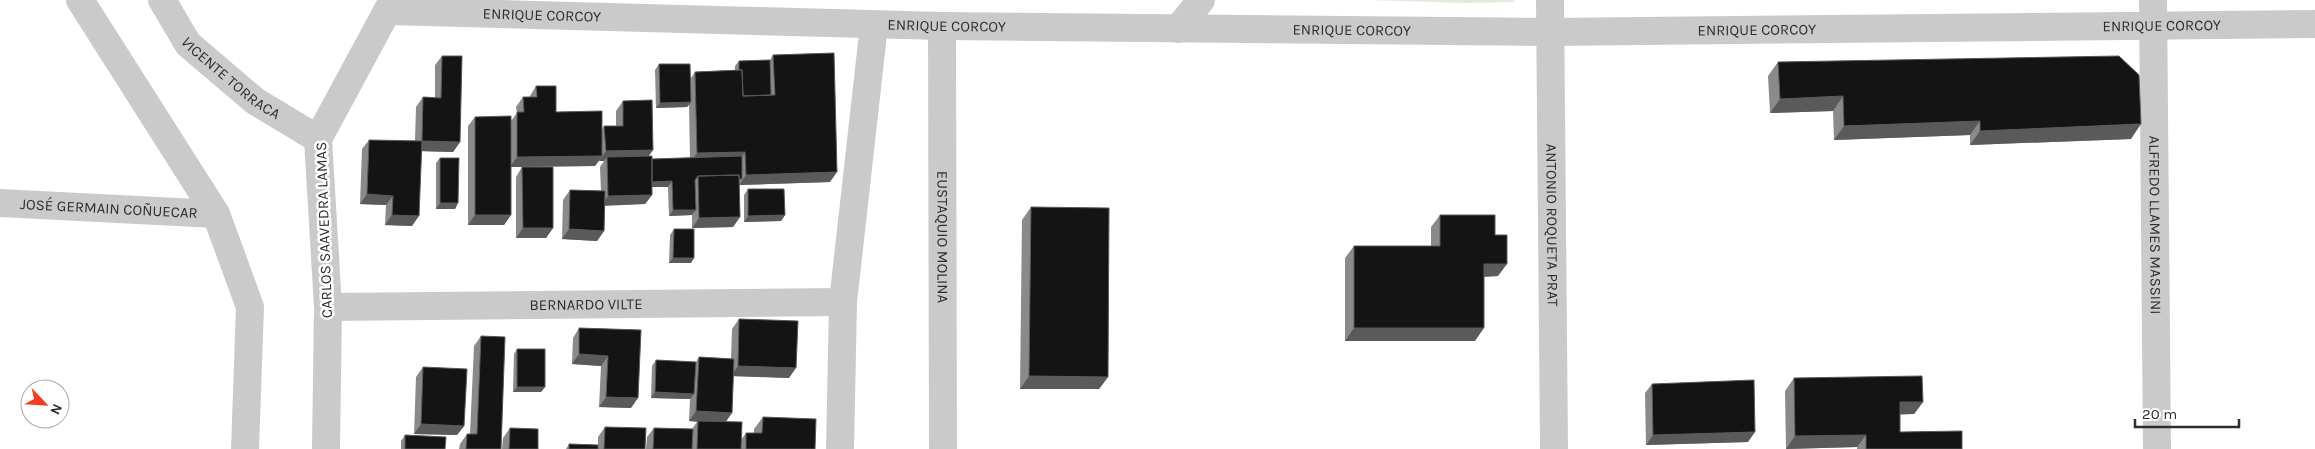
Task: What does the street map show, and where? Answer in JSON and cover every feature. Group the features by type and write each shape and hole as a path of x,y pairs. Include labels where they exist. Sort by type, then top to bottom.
{"street":[{"path":"80,0 216,214 250,307 245,449"},
{"name":"VICENTE TORRACA","path":"162,0 188,44 255,101 318,139"},
{"path":"1178,29 1200,0"},
{"name":"ANTONIO ROQUETA PRAT","path":"1550,0 1554,449"},
{"name":"CARLOS SAAVEDRA LAMAS","path":"326,449 328,307 318,139 390,5"},
{"name":"ENRIQUE CORCOY","path":"390,5 874,25 1178,29 1551,32 2153,12 2315,24"},
{"name":"ALFREDO LLAMES MASSINI","path":"2153,12 2157,449"},
{"path":"840,449 843,302 874,25"},
{"name":"EUSTAQUIO MOLINA","path":"942,26 943,449"},
{"name":"JOSÉ GERMAIN COÑUECAR","path":"0,203 216,214"},
{"name":"BERNARDO VILTE","path":"328,307 843,302"}],"green space":[{"path":"1369,0 1514,0 1514,2 1465,3"}],"building":[{"path":"834,53 837,172 746,175 745,152 697,153 695,72 742,70 743,96 775,95 773,55"},
{"path":"442,56 462,56 460,142 422,141 423,97 441,98"},
{"path":"2119,56 2139,75 2141,124 1980,131 1980,121 1844,126 1843,96 1780,99 1778,62"},
{"path":"770,60 771,95 743,96 742,70 739,70 739,61"},
{"path":"659,64 690,64 691,102 660,103"},
{"path":"536,86 556,86 556,112 602,111 602,156 517,157 517,112 524,112 523,97 537,97"},
{"path":"652,100 653,150 606,151 604,126 623,126 623,101"},
{"path":"511,116 511,215 475,215 475,117"},
{"path":"369,140 422,141 419,216 392,215 393,196 367,194"},
{"path":"652,156 652,195 608,196 607,157"},
{"path":"742,156 742,179 739,179 739,175 698,176 695,180 696,210 673,210 672,181 652,182 652,159"},
{"path":"440,158 459,158 458,203 440,203"},
{"path":"522,167 553,167 553,228 523,228"},
{"path":"739,175 740,217 699,218 698,176"},
{"path":"748,189 784,189 785,215 748,216"},
{"path":"570,190 605,191 604,231 569,229"},
{"path":"1031,207 1109,208 1108,377 1029,376"},
{"path":"1440,215 1495,215 1495,235 1507,235 1507,264 1484,264 1484,328 1354,328 1354,246 1440,246"},
{"path":"674,229 694,229 694,258 673,258"},
{"path":"739,319 798,321 796,368 738,366"},
{"path":"579,328 641,330 638,398 606,397 608,356 579,354"},
{"path":"481,336 505,337 501,449 466,449 467,434 477,434"},
{"path":"517,349 545,349 545,387 517,387"},
{"path":"699,357 734,359 732,413 696,411"},
{"path":"656,360 696,362 694,394 655,392"},
{"path":"423,367 467,369 464,426 421,424"},
{"path":"1922,376 1923,402 1900,402 1900,432 1962,431 1962,449 1866,449 1866,435 1795,436 1794,378"},
{"path":"1754,380 1755,432 1653,435 1652,384"},
{"path":"763,417 816,419 815,449 746,449 746,433 762,433"},
{"path":"698,421 742,422 741,449 697,449"},
{"path":"605,427 646,428 645,449 604,449"},
{"path":"510,428 538,429 538,449 509,449"},
{"path":"654,428 693,429 692,449 653,449"},
{"path":"405,435 446,437 445,449 405,449"},
{"path":"569,444 598,445 598,449 569,449"}]}
